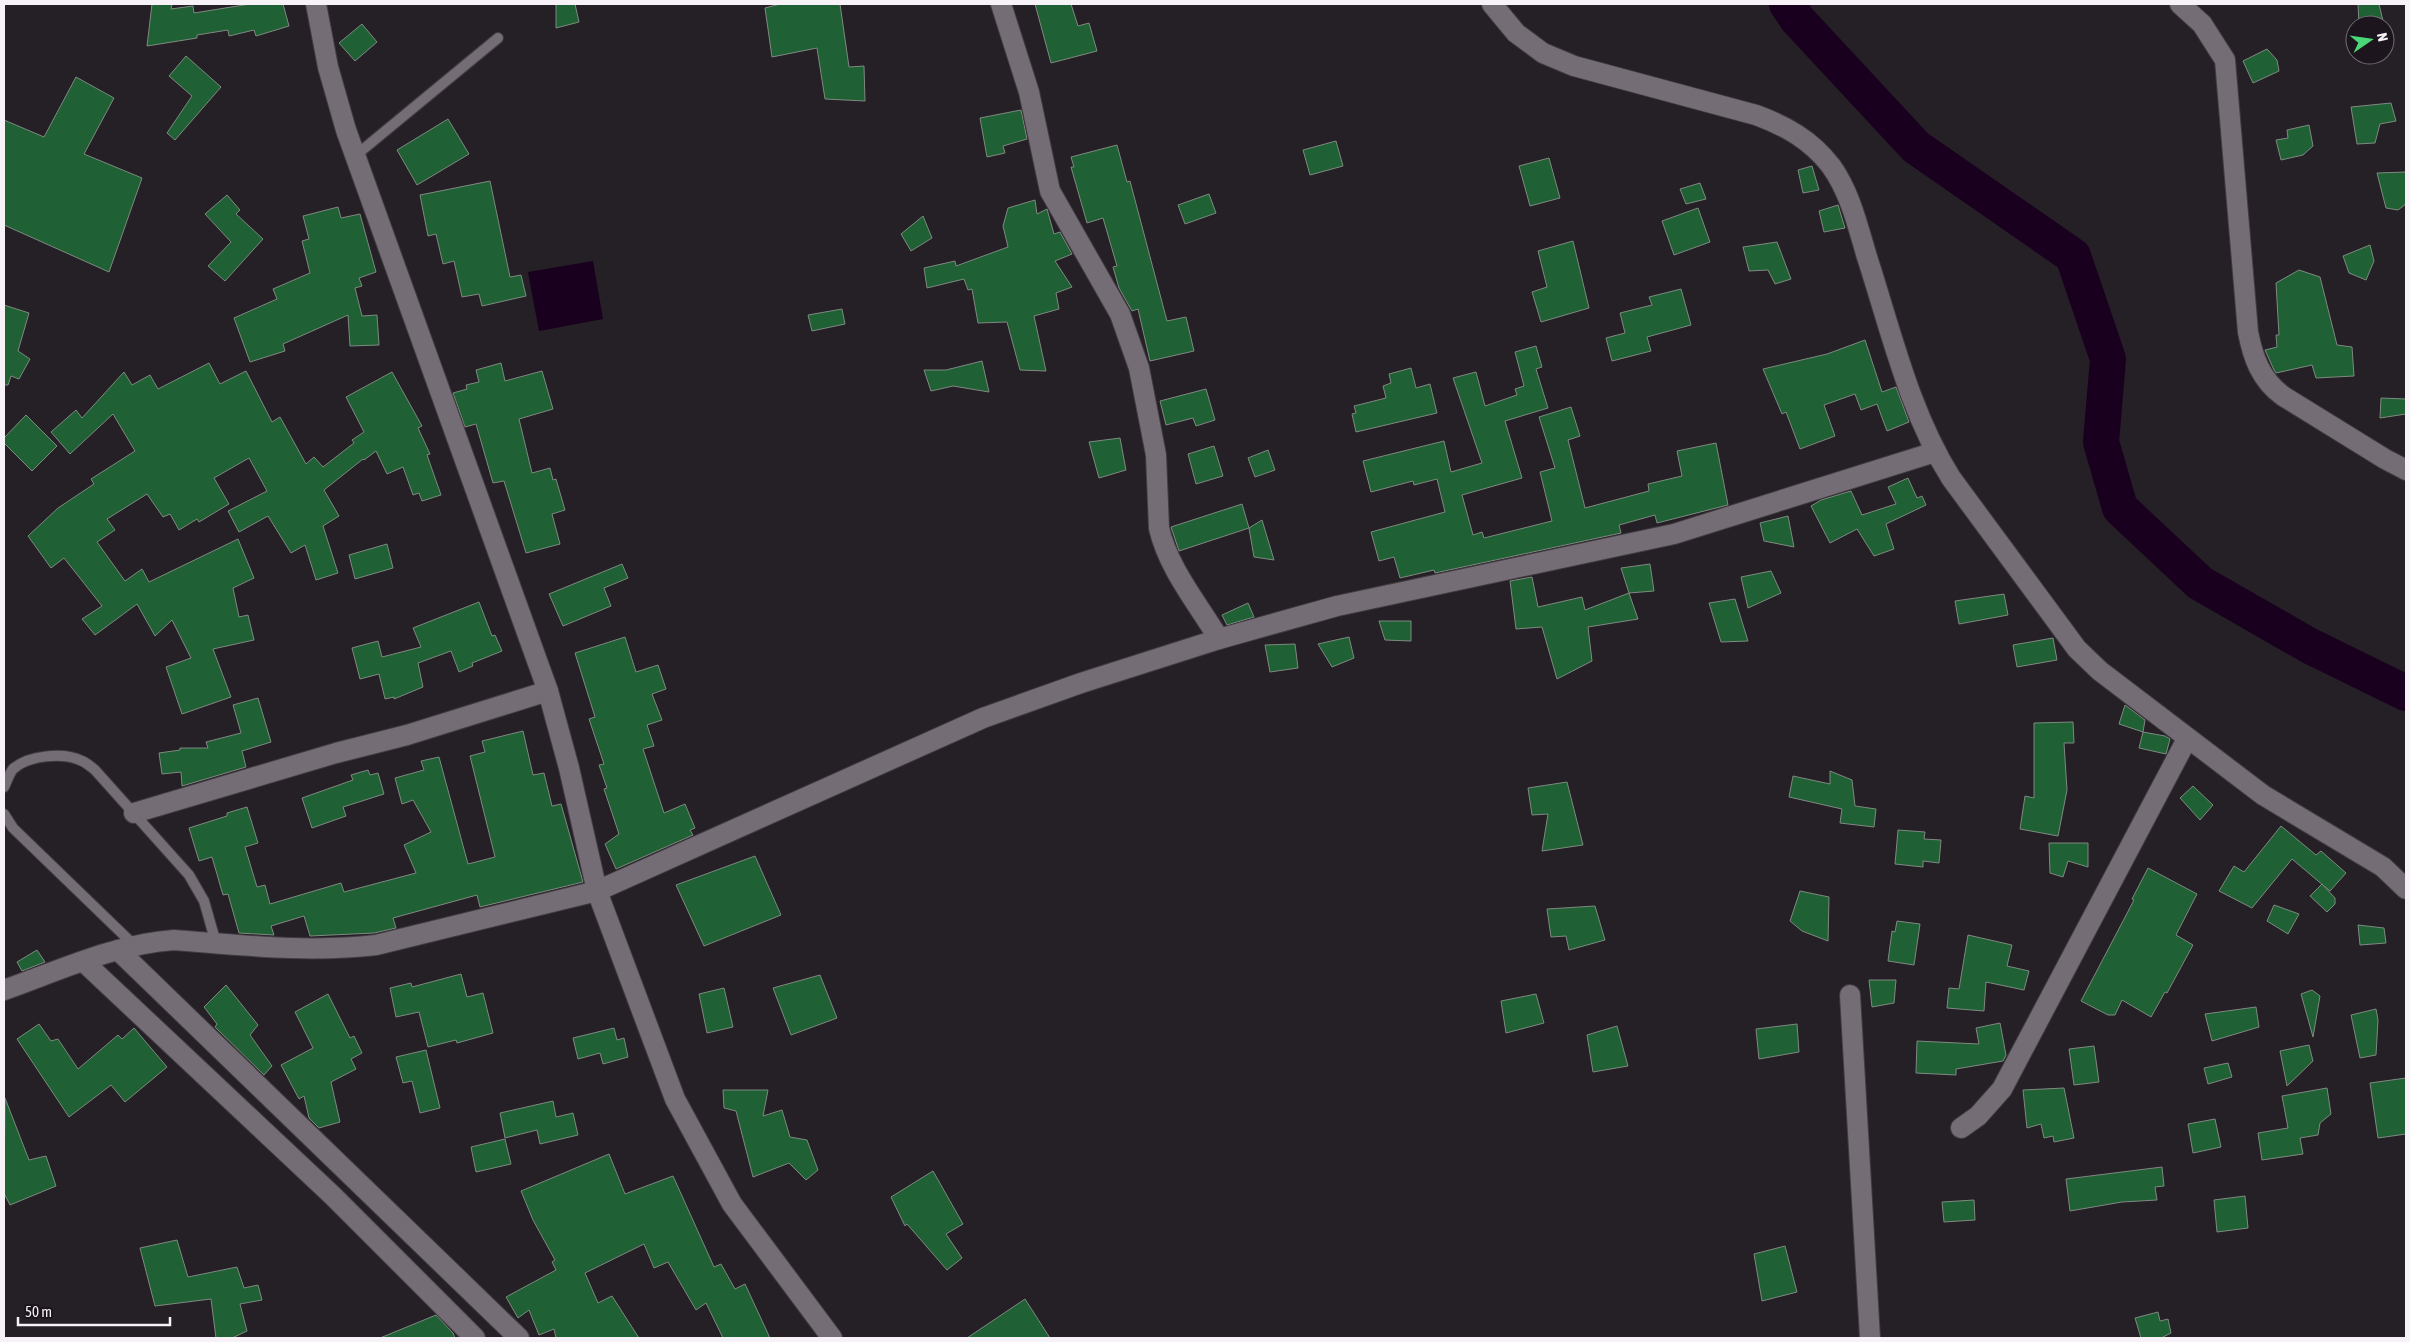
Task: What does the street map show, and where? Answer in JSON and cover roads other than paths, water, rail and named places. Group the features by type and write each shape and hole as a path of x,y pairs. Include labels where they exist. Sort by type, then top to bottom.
{"street":[{"path":"316,4 328,67 355,156 548,691 569,768 598,891 675,1099 732,1204 832,1338"},
{"path":"1000,4 1028,92 1050,191 1120,314 1139,368 1156,455 1159,528 1162,539 1190,592 1219,639"},
{"path":"1492,4 1516,33 1543,53 1574,66 1756,115 1780,124 1799,135 1817,150 1832,167 1851,206 1916,406 1935,452 1951,478 2077,649 2123,690 2263,795 2383,867 2406,889"},
{"path":"2180,4 2202,24 2225,60 2248,332 2259,369 2271,388 2385,459 2406,470"},
{"path":"4,990 109,954 174,940 306,950 338,950 376,945 598,891 983,718 1072,686 1219,639 1337,606 1674,534 1935,452"},
{"path":"134,813 548,691"},
{"path":"1961,1128 1978,1116 2002,1089 2187,739"},
{"path":"109,954 459,1303 475,1338"},
{"path":"109,954 333,1196 459,1303 519,1338"},
{"path":"1850,996 1870,1338"}],"lane":[{"path":"355,156 498,38"},
{"path":"4,787 12,771 21,763 33,759 66,756 82,760 95,770 134,813 197,887 204,901 216,943"},
{"path":"4,814 109,954"}],"waterway":[{"path":"1787,4 1797,19 1916,147 2073,256 2108,359 2101,442 2120,508 2200,583 2310,646 2406,693"}]}
